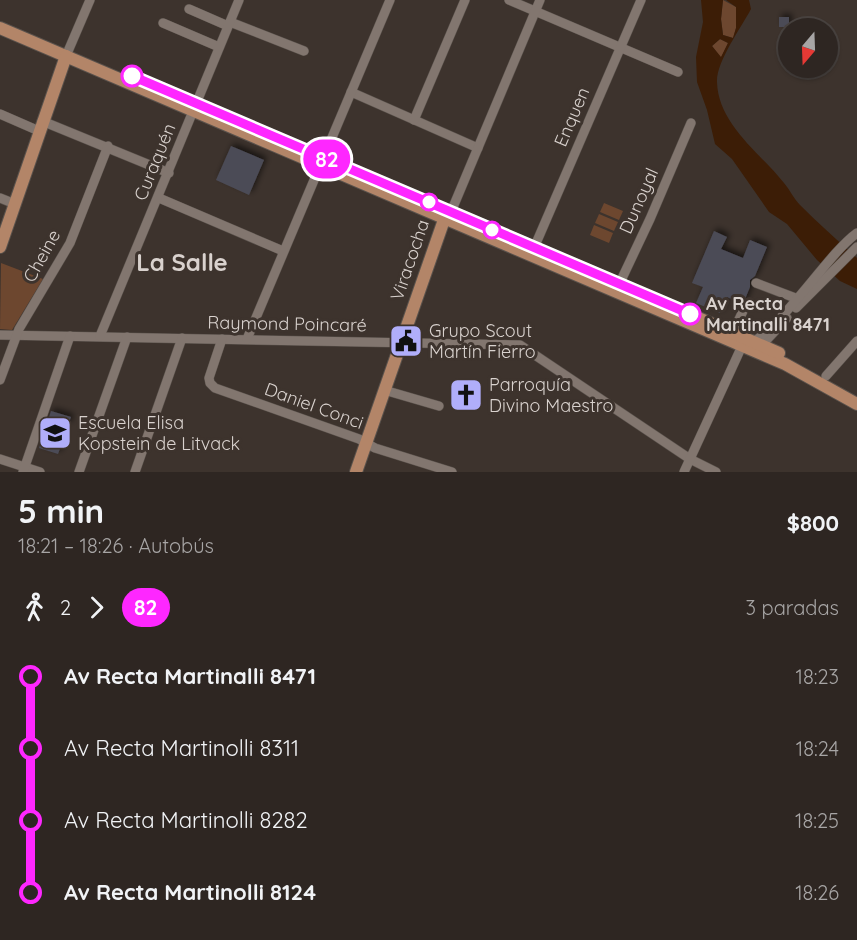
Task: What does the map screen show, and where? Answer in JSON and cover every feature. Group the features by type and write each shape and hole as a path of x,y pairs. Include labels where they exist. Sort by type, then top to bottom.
{"main road":[{"path":"0,19 67,53"},
{"path":"0,28 67,53 617,287 733,332 754,347 814,378 857,404"},
{"path":"0,247 67,53"},
{"path":"448,214 534,248 705,330 826,376 857,394"},
{"name":"Viracocha","path":"356,472 400,343 448,214"}],"street":[{"path":"67,53 90,0"},
{"name":"Curaquén","path":"100,336 239,0"},
{"path":"247,339 390,0"},
{"path":"414,120 465,0"},
{"path":"509,0 678,72"},
{"name":"Viracocha","path":"448,214 540,0"},
{"name":"Enquen","path":"534,248 641,0"},
{"path":"189,9 304,51"},
{"path":"163,23 219,47"},
{"path":"351,92 478,148"},
{"path":"0,114 108,146 169,173"},
{"name":"Dunoyal","path":"617,287 691,123"},
{"name":"Cheine","path":"0,380 16,335 70,243 108,146"},
{"path":"0,198 15,204"},
{"path":"159,198 283,251"},
{"path":"684,472 754,347 799,301 855,234"},
{"path":"819,278 857,247"},
{"path":"756,283 799,301"},
{"path":"733,332 743,311"},
{"name":"Raymond Poincaré","path":"0,335 520,345 690,459 716,472"},
{"path":"24,470 70,336"},
{"path":"80,472 127,337"},
{"path":"135,472 182,338"},
{"name":"Daniel Conci","path":"222,339 209,378 211,385 366,442 375,448 452,472"},
{"path":"826,376 857,341"},
{"path":"384,390 439,406"},
{"path":"0,459 24,470 40,472"}],"shaded area":[{"path":"701,0 723,0 721,19 723,35 733,38 736,28 736,7 726,0 749,0 751,9 720,65 717,82 719,97 732,125 784,183 798,203 857,258 857,289 840,281 817,260 787,224 769,212 732,159 715,144 697,82 696,57 703,22","holes":["720,39 728,43 721,57 712,46"]},
{"path":"723,0 736,7 736,28 733,38 723,35 721,19"},
{"path":"720,39 728,43 721,58 712,46"},
{"path":"604,203 623,211 619,220 600,212"},
{"path":"599,214 618,222 614,231 595,223"},
{"path":"594,225 613,233 609,243 590,235"},
{"path":"1,263 43,279 12,330 0,329"}],"building":[{"path":"231,146 264,160 249,195 216,180"},
{"path":"714,231 727,237 721,249 743,258 750,240 767,247 755,276 750,280 750,287 743,304 727,297 720,313 696,303 703,287 692,283"},
{"path":"51,411 71,417 68,425 57,421 50,442 61,446 58,454 39,448"}],"bus line":[{"name":"82","path":"132,76 690,314"}],"place":[{"name":"Av Recta Martinalli 8471","path":"690,314"},
{"name":"Grupo Scout Martín Fierro","path":"406,341"},
{"name":"Parroquía Divino Maestro","path":"466,395"},
{"name":"Escuela Elisa Kopstein de Litvack","path":"55,433"}],"district":[{"name":"La Salle","path":"182,263"}]}
